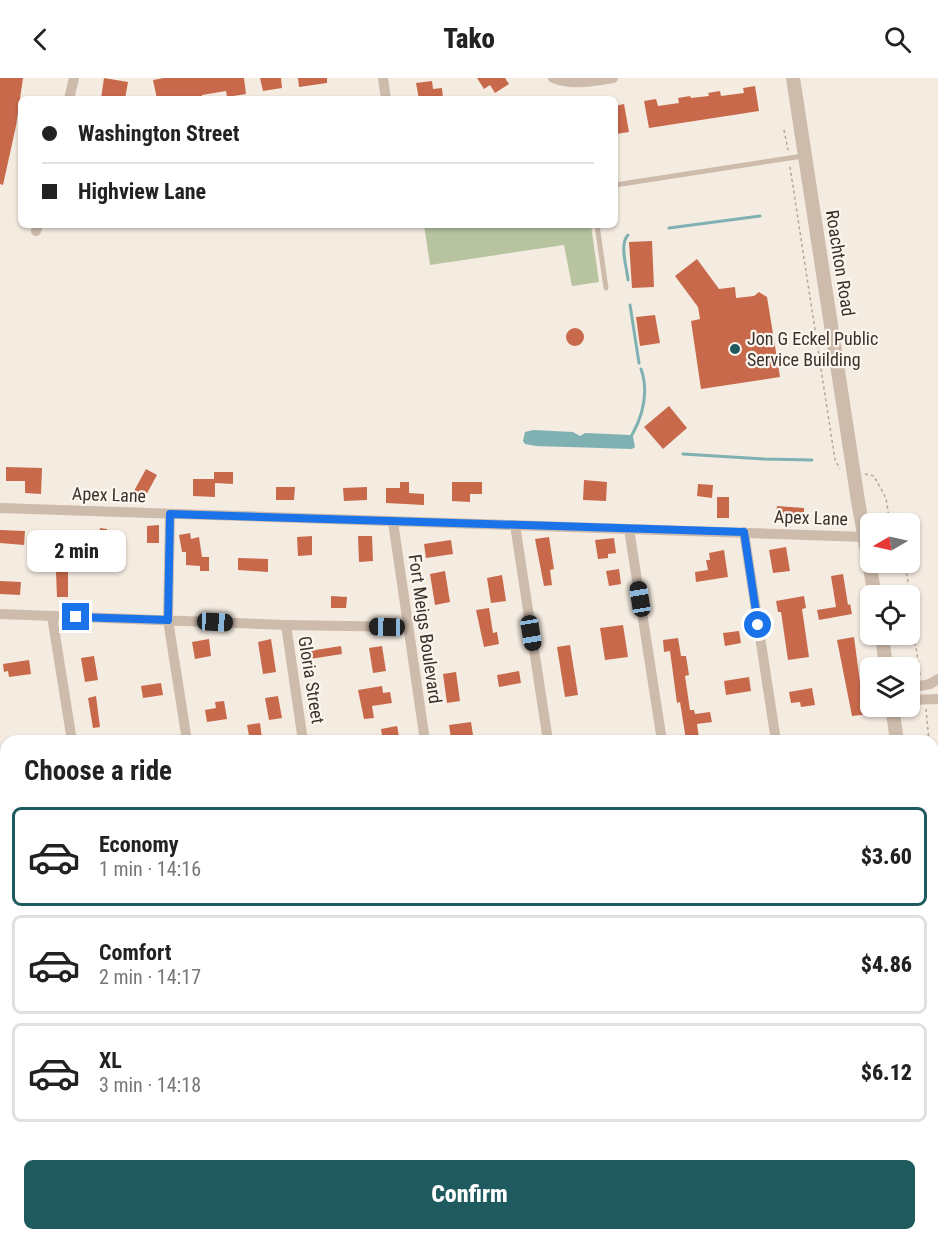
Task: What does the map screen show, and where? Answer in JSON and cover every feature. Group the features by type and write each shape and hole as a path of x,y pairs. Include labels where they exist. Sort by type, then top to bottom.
{"street":[{"path":"70,96 74,78"},
{"path":"383,78 386,96"},
{"path":"553,78 576,83 613,78"},
{"name":"Roachton Road","path":"793,78 861,513"},
{"name":"Apex Lane","path":"0,508 860,537"},
{"path":"170,514 168,620 186,735"},
{"name":"Fort Meigs Boulevard","path":"393,522 424,735"},
{"path":"515,525 547,735"},
{"path":"629,529 661,735"},
{"path":"744,532 775,735"},
{"path":"0,614 286,625 407,627"},
{"path":"52,616 71,735"},
{"name":"Gloria Street","path":"286,625 302,735"},
{"path":"920,686 930,684 938,679"},
{"path":"920,698 938,696 938,679"},
{"path":"894,717 896,735"}],"lane":[{"path":"618,185 805,156"},
{"path":"597,228 606,288"}],"path":[{"path":"784,130 835,460 844,471"},
{"path":"863,474 874,476 880,484 886,498 888,513"},
{"path":"915,645 922,682"},
{"path":"925,703 928,735"}],"green space":[{"path":"424,228 591,228 599,282 572,286 564,245 430,265"}],"water":[{"path":"533,430 573,432 580,436 585,433 631,435 635,447 632,449 525,444 523,441 525,432"}],"building":[{"path":"0,78 23,78 20,96 18,96 16,126 3,185 0,184"},
{"path":"104,78 128,82 126,96 101,96"},
{"path":"244,78 246,94 227,96 226,91 202,96 156,96 153,80"},
{"path":"260,78 281,78 282,88 263,91"},
{"path":"298,78 327,78 327,83 299,87"},
{"path":"477,78 505,78 509,84 495,93 490,85 484,89"},
{"path":"432,81 433,89 442,88 443,96 418,96 416,83"},
{"path":"755,86 759,111 649,128 644,101 656,99 658,106 679,103 678,98 709,96 708,93 720,91 721,96 744,93 743,88"},
{"path":"624,104 629,132 618,134 618,105"},
{"path":"652,241 654,287 632,288 629,242"},
{"name":"Jon G Eckel Public Service Building","path":"697,259 719,289 735,287 736,298 754,296 759,292 767,297 780,377 701,389 691,321 700,319 698,307 675,276"},
{"path":"655,315 660,343 640,346 636,317"},
{"path":"571,328 579,328 584,333 582,344 571,346 566,341 566,333"},
{"path":"669,406 687,428 663,449 644,427"},
{"path":"6,467 42,468 41,494 25,493 25,481 6,481"},
{"path":"146,469 157,475 145,497 134,491"},
{"path":"214,472 233,472 233,484 215,483 215,497 193,496 193,479 214,479"},
{"path":"584,480 607,482 606,501 583,500"},
{"path":"400,482 409,482 409,493 424,494 424,505 386,503 386,488 400,488"},
{"path":"452,482 482,482 482,494 470,494 470,502 452,501"},
{"path":"698,484 713,485 712,498 697,496"},
{"path":"276,487 295,487 294,500 276,500"},
{"path":"367,487 367,500 344,501 343,488"},
{"path":"717,497 729,497 729,518 717,518"},
{"path":"777,506 804,508 804,518 776,517"},
{"path":"159,525 159,543 147,543 147,526"},
{"path":"100,528 107,529 105,560 98,560"},
{"path":"0,530 25,531 24,545 0,543"},
{"path":"190,533 191,539 199,537 202,557 209,557 209,571 200,571 200,566 186,565 186,552 182,552 179,535"},
{"path":"312,536 312,555 298,556 297,537"},
{"path":"358,536 372,536 373,561 359,562"},
{"path":"549,537 554,569 550,570 552,585 544,586 535,539"},
{"path":"614,538 616,553 608,554 608,558 598,559 595,540"},
{"path":"451,540 453,554 426,558 424,544"},
{"path":"786,547 790,571 773,573 769,550"},
{"path":"724,550 728,577 696,582 695,572 708,570 706,560 710,560 709,553"},
{"path":"238,558 268,559 268,572 238,570"},
{"path":"619,569 621,584 609,586 606,571"},
{"path":"68,571 68,597 57,597 56,572"},
{"path":"445,571 450,602 435,605 430,574"},
{"path":"843,574 848,605 850,604 852,614 819,620 817,610 836,607 831,576"},
{"path":"502,575 506,601 491,603 487,578"},
{"path":"0,581 21,582 20,595 0,594"},
{"path":"331,596 347,597 346,608 331,608"},
{"path":"804,596 806,608 802,609 809,657 788,660 781,612 778,612 776,601"},
{"path":"489,608 493,633 497,632 499,644 484,647 476,610"},
{"path":"623,625 628,657 605,660 600,628"},
{"path":"739,631 741,643 725,646 723,633"},
{"path":"854,637 860,682 860,715 852,716 837,640"},
{"path":"678,638 681,656 686,656 689,675 685,676 690,710 694,710 695,714 710,712 712,722 697,724 699,735 685,735 680,702 677,703 670,651 664,652 663,640"},
{"path":"209,639 211,656 195,659 192,642"},
{"path":"271,639 276,672 263,674 258,642"},
{"path":"570,645 578,695 565,697 557,647"},
{"path":"341,646 342,654 310,659 309,651"},
{"path":"382,646 386,671 373,673 369,648"},
{"path":"94,656 98,680 85,682 81,658"},
{"path":"29,660 31,674 9,677 8,671 4,672 3,664"},
{"path":"519,671 521,683 499,687 497,675"},
{"path":"456,672 460,701 447,703 443,674"},
{"path":"749,677 751,691 726,695 724,681"},
{"path":"161,683 163,695 143,698 141,686"},
{"path":"382,686 383,693 390,692 392,703 372,706 374,718 364,719 358,690"},
{"path":"812,688 815,705 801,707 800,702 791,703 789,692"},
{"path":"96,696 100,727 93,728 88,698"},
{"path":"278,696 282,718 269,720 265,698"},
{"path":"224,701 227,719 207,722 205,710 216,708 215,702"},
{"path":"471,722 473,735 451,735 449,725"},
{"path":"260,723 262,735 249,735 247,725"},
{"path":"397,726 399,735 382,735 381,729"}],"waterway":[{"path":"669,228 760,216"},
{"path":"628,235 625,239 624,250 628,280"},
{"path":"630,305 639,363"},
{"path":"632,435 644,403 645,386 641,369"},
{"path":"683,454 812,460"}],"place":[{"name":"Jon G Eckel Public Service Building","path":"735,349"}],"route":[{"path":"76,617 168,620 170,514 744,532 758,625"}]}
